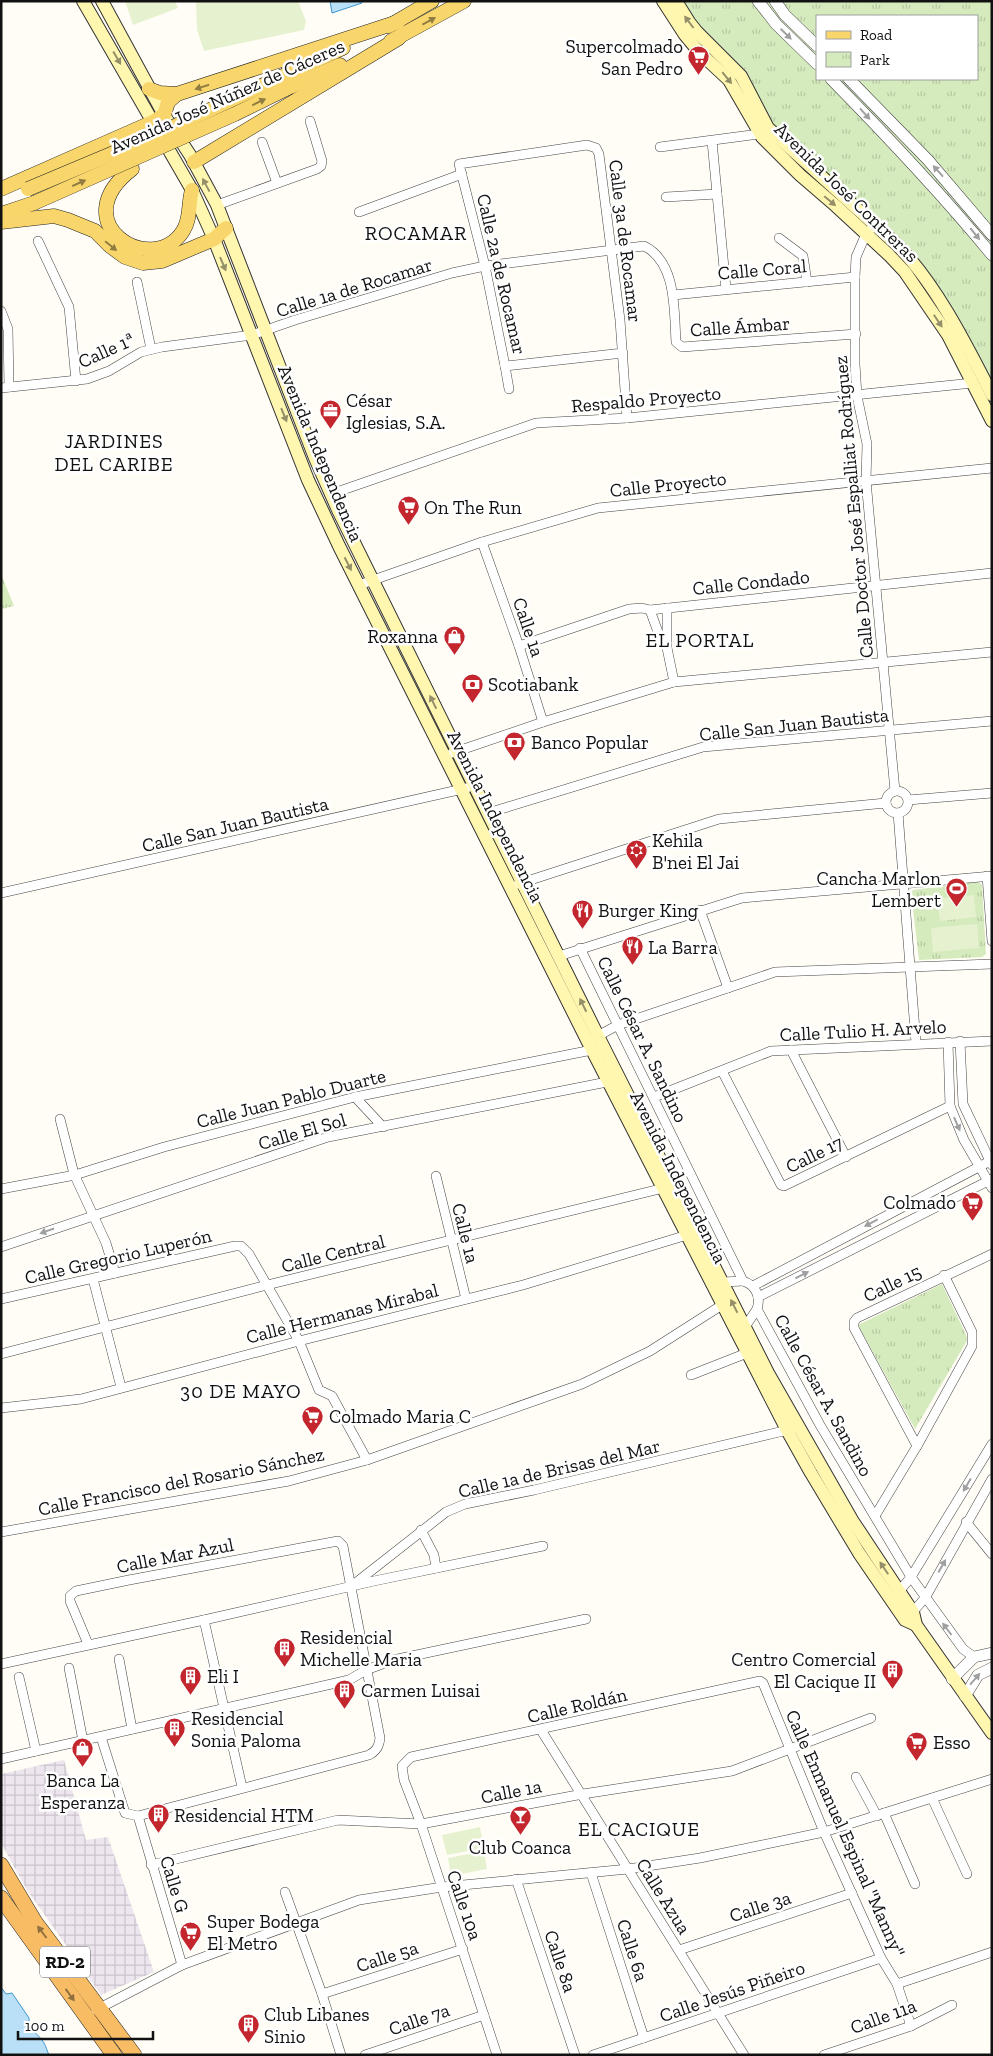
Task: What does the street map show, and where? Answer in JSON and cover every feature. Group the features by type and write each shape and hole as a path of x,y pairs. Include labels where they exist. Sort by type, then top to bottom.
{"highway":[{"name":"RD-2","path":"1,1866 92,2013 114,2055"},
{"name":"RD-2","path":"1,1898 92,2013 134,2055"}],"main road":[{"name":"Avenida Independencia","path":"83,1 158,119 194,162 217,205 304,430 331,494 488,813 517,884 593,1043 614,1080 792,1429"},
{"name":"Avenida Independencia","path":"102,1 149,89 158,119 214,239 308,480 462,790 517,884"},
{"name":"Avenida José Núñez de Cáceres","path":"1,214 34,203 235,114 288,81 398,22 432,1"},
{"name":"Avenida José Núñez de Cáceres","path":"1,198 28,189 288,81 400,38 464,1"},
{"name":"Avenida José Contreras","path":"663,1 685,35 700,53 729,80 759,134 800,175 870,230 905,254 926,282 963,339 992,395"},
{"name":"Avenida José Contreras","path":"676,1 697,32 741,76 768,128 870,230 905,272 948,335 992,421"},
{"path":"100,30 113,22"},
{"path":"149,89 160,93 177,94 398,22"},
{"path":"194,162 400,38"},
{"path":"1,189 158,119 168,102 177,94"},
{"path":"192,190 188,218 184,230 176,240 157,249 137,248 117,237 111,228 106,208 108,196 113,187 132,169 235,114"},
{"path":"1,222 54,216 68,220 94,231 125,257 143,263 162,261 214,239 226,228"},
{"path":"291,434 304,430"},
{"name":"Avenida Independencia","path":"545,941 559,956 593,1043"},
{"name":"Avenida Independencia","path":"668,1187 687,1234 718,1285 722,1304 741,1330 747,1353 792,1429 852,1520 895,1596 992,1733"}],"street":[{"path":"758,1 776,24 816,63"},
{"path":"776,1 785,15 816,45"},
{"path":"832,80 915,166 992,255"},
{"path":"850,80 928,160 992,235"},
{"path":"217,205 321,166 322,161 310,121"},
{"path":"660,147 759,134"},
{"path":"712,141 726,288"},
{"path":"262,142 277,183"},
{"name":"Calle 3a de Rocamar","path":"458,164 586,145 596,148 599,154 614,268 628,418"},
{"name":"Calle 2a de Rocamar","path":"458,164 485,266 505,366 623,353"},
{"path":"359,212 462,174"},
{"path":"666,197 717,194"},
{"name":"Calle Doctor José Espalliat Rodríguez","path":"870,230 856,257 855,364 857,396 867,444 866,481 895,791"},
{"path":"779,238 803,256 807,282"},
{"path":"38,241 69,307 76,381"},
{"name":"Calle 1a de Rocamar","path":"252,336 295,320 452,273 485,266 610,249 644,246 653,251 667,273 672,295"},
{"name":"Calle Coral","path":"672,295 726,288 855,277"},
{"path":"136,282 151,349"},
{"name":"Calle Ámbar","path":"672,295 676,342 682,347 856,334"},
{"path":"1,311 8,328 5,387"},
{"name":"Calle 1ª","path":"5,387 76,381 95,377 133,355 151,349 252,336"},
{"path":"505,366 509,389"},
{"name":"Respaldo Proyecto","path":"331,494 536,423 628,418 973,383"},
{"name":"Calle Proyecto","path":"359,585 482,542 598,508 992,468"},
{"name":"Calle 1a","path":"482,542 519,646 543,722"},
{"name":"Calle Condado","path":"519,646 629,609 642,608 650,610 992,573"},
{"path":"667,608 667,648 674,682"},
{"path":"650,610 658,632 667,648"},
{"path":"445,756 543,722 674,682 992,652"},
{"name":"Calle San Juan Bautista","path":"488,813 703,748 889,729 992,721"},
{"name":"Calle San Juan Bautista","path":"1,893 475,786"},
{"path":"895,791 903,793 908,800 907,808 898,813 890,810 886,803 888,795 895,791"},
{"path":"908,800 992,793"},
{"path":"517,884 719,819 886,803"},
{"path":"898,813 916,1043"},
{"path":"559,956 742,898 989,876 992,941"},
{"path":"700,910 728,988"},
{"name":"Calle César A. Sandino","path":"580,948 744,1281"},
{"name":"Calle Juan Pablo Duarte","path":"1,1189 74,1174 164,1147 355,1097 593,1043 618,1025 776,972 992,964"},
{"name":"Calle Tulio H. Arvelo","path":"654,1097 772,1051 992,1041"},
{"path":"758,1297 990,1183 964,1140 950,1106 948,1042"},
{"path":"718,1285 744,1281 753,1286 980,1166 991,1162 963,1104 960,1042"},
{"path":"791,1050 846,1157"},
{"name":"Calle 17","path":"722,1071 781,1185 786,1186 950,1106"},
{"name":"Calle El Sol","path":"1,1247 328,1137 614,1080"},
{"path":"355,1097 383,1127"},
{"path":"60,1119 74,1174 106,1243 114,1274"},
{"name":"Calle 1a","path":"436,1176 466,1299"},
{"name":"Calle Central","path":"1,1354 267,1285 668,1187"},
{"name":"Calle Hermanas Mirabal","path":"1,1408 80,1399 298,1341 523,1285 687,1234"},
{"name":"Calle Gregorio Luperón","path":"1,1299 242,1246 249,1254 267,1285"},
{"name":"Calle 15","path":"917,1446 854,1328 854,1322 856,1318 992,1254"},
{"path":"875,1516 917,1446 972,1346 972,1332 944,1275"},
{"path":"94,1278 121,1388"},
{"path":"267,1285 298,1341 319,1390 332,1396 367,1460"},
{"name":"Calle César A. Sandino","path":"753,1286 758,1297 757,1309 820,1425 911,1577 962,1649 974,1657"},
{"name":"Calle Francisco del Rosario Sánchez","path":"1,1532 290,1481 367,1460 582,1384 650,1351 722,1304"},
{"path":"741,1330 757,1309"},
{"path":"691,1374 747,1353"},
{"name":"Calle 1a de Brisas del Mar","path":"350,1587 421,1530 446,1512 465,1504 534,1490 792,1429"},
{"path":"895,1596 911,1577 989,1456 992,1444"},
{"path":"911,1619 925,1598 966,1522 992,1479"},
{"path":"966,1522 992,1554"},
{"path":"421,1530 434,1555 436,1568"},
{"name":"Calle Mar Azul","path":"88,1644 70,1601 70,1596 76,1591 338,1541 343,1546 350,1587"},
{"path":"1,1664 543,1546"},
{"path":"101,1737 125,1813 138,1816 369,1755 379,1745 380,1738 350,1587"},
{"path":"204,1620 242,1787"},
{"path":"1,1759 349,1680 366,1670 393,1660 586,1620"},
{"path":"952,1679 974,1657 992,1653"},
{"path":"119,1659 132,1728"},
{"path":"69,1668 83,1741"},
{"path":"965,1696 970,1684 978,1675 992,1668"},
{"path":"19,1677 36,1751"},
{"name":"Calle Roldán","path":"402,1766 411,1757 762,1681"},
{"name":"Calle Enmanuel Espinal \"Manny\"","path":"762,1681 824,1832 881,1958 897,1984 911,2026"},
{"name":"Calle 1a","path":"151,1866 338,1820 421,1824 583,1794 732,1770 871,1718"},
{"name":"Calle Azua","path":"541,1730 583,1794 744,2055"},
{"name":"Calle 10a","path":"402,1766 404,1780 463,1948 497,2055"},
{"path":"856,1777 881,1814 915,1884"},
{"path":"92,2013 182,1965 359,1900 442,1887 591,1873 700,1858 824,1832 992,1779"},
{"path":"932,1798 967,1874"},
{"name":"Calle G","path":"138,1816 151,1866 182,1965"},
{"name":"Calle 6a","path":"591,1873 644,2038"},
{"name":"Calle 8a","path":"516,1879 575,2055"},
{"path":"285,1892 295,1924 322,1994 341,2055"},
{"name":"Calle 3a","path":"679,1950 852,1893"},
{"name":"Calle 5a","path":"322,1994 463,1948"},
{"name":"Calle 11a","path":"897,1984 992,1952"},
{"name":"Calle Jesús Piñeiro","path":"593,2055 881,1958"},
{"name":"Calle 11a","path":"824,2055 911,2026 952,2004"},
{"name":"Calle 7a","path":"365,2055 484,2015"}],"shaded area":[{"path":"64,1760 86,1840 108,1837 154,1972 101,1995 27,1890 1,1843 1,1774"}],"green space":[{"path":"125,1 175,1 178,8 133,25"},
{"path":"196,1 298,1 306,21 304,30 204,51 197,30"},
{"path":"681,1 992,1 992,385 930,279 777,131"},
{"path":"1,574 14,606 1,609"},
{"path":"976,882 982,885 986,954 982,957 919,960 911,892 913,890"},
{"name":"Cancha Marlon Lembert","path":"974,895 976,917 940,921 937,899"},
{"path":"977,924 979,948 933,952 931,928"},
{"path":"942,1284 968,1339 915,1429 858,1325"},
{"path":"480,1827 484,1848 447,1855 442,1835"},
{"path":"484,1851 487,1869 451,1876 448,1858"}],"water":[{"path":"330,1 361,1 362,3 332,13"},
{"path":"1,1987 6,1994 12,1993 29,2018 30,2026 44,2043 49,2055 1,2055"}],"place":[{"name":"Supercolmado San Pedro","path":"699,76"},
{"name":"César Iglesias, S.A.","path":"330,430"},
{"name":"On The Run","path":"408,526"},
{"name":"Roxanna","path":"454,655"},
{"name":"Scotiabank","path":"472,703"},
{"name":"Banco Popular","path":"515,761"},
{"name":"Kehila B'nei El Jai","path":"636,870"},
{"name":"Cancha Marlon Lembert","path":"957,908"},
{"name":"Burger King","path":"582,929"},
{"name":"La Barra","path":"632,966"},
{"name":"Colmado","path":"972,1221"},
{"name":"Colmado Maria C","path":"313,1435"},
{"name":"Residencial Michelle Maria","path":"284,1667"},
{"name":"Centro Comercial El Cacique II","path":"892,1689"},
{"name":"Eli I","path":"191,1695"},
{"name":"Carmen Luisai","path":"345,1709"},
{"name":"Residencial Sonia Paloma","path":"175,1748"},
{"name":"Esso","path":"917,1761"},
{"name":"Banca La Esperanza","path":"83,1768"},
{"name":"Residencial HTM","path":"158,1834"},
{"name":"Club Coanca","path":"520,1835"},
{"name":"Super Bodega El Metro","path":"191,1951"},
{"name":"Club Libanes Sinio","path":"248,2044"}],"district":[{"name":"ROCAMAR","path":"416,233"},
{"name":"JARDINES DEL CARIBE","path":"114,452"},
{"name":"EL PORTAL","path":"700,640"},
{"name":"30 DE MAYO","path":"241,1391"},
{"name":"EL CACIQUE","path":"639,1829"}]}
